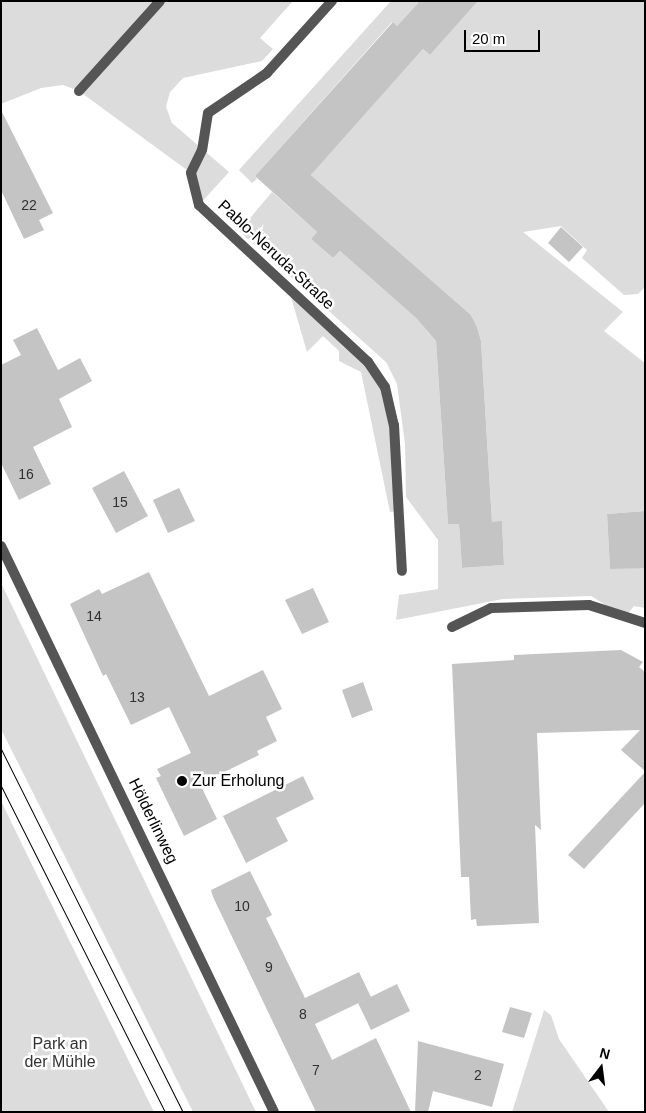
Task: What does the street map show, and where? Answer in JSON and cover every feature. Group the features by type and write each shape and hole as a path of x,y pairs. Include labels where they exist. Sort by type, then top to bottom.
{"street":[{"path":"79,91 160,1"},
{"name":"Pablo-Neruda-Straße","path":"332,1 267,73 208,113 202,150 191,173 199,206 368,362 386,388 394,425 402,571"},
{"name":"Hölderlinweg","path":"1,546 274,1112"},
{"path":"452,627 491,608 589,604 645,623"}],"green space":[{"path":"1,1 293,1 260,38 273,49 262,61 183,78 170,92 166,107 172,123 229,172 199,205 191,173 79,91 63,85 41,88 1,104"},
{"path":"391,1 420,1 397,26 392,22 255,176 257,179 252,183 239,170"},
{"path":"478,1 645,1 645,287 638,294 624,295 582,258 587,250 561,226 523,232 623,312 604,331 645,363 645,511 607,514 610,568 645,568 645,608 634,606 625,617 591,596 503,599 396,620 399,595 438,589 438,540 406,497 405,444 397,384 386,362 239,231 272,192 317,232 311,239 333,258 340,251 416,318 436,341 448,524 459,524 462,568 504,565 502,522 492,522 481,341 477,327 471,315 311,175 423,49 430,55"},
{"path":"288,287 368,362 385,387 398,511 390,512 361,372 339,361 339,351 323,336 307,352"},
{"path":"1,583 256,1112 193,1112 1,729"},
{"name":"Park an der Mühle","path":"1,801 38,877 154,1112 1,1112"},
{"path":"544,1010 551,1015 559,1039 609,1112 512,1112"}],"building":[{"path":"420,1 478,1 430,55 423,49 311,175 471,315 477,327 481,341 492,522 502,521 504,565 462,568 459,524 448,524 436,341 416,318 340,251 333,258 311,239 317,232 255,176 393,22 397,26"},
{"path":"1,110 53,213 39,220 44,230 24,239 1,190"},
{"path":"561,227 583,247 569,262 548,243"},
{"path":"37,328 58,370 80,358 92,381 59,399 72,427 33,447 51,484 19,500 1,463 1,365 21,355 13,340"},
{"path":"124,471 148,516 116,533 92,488"},
{"path":"179,488 195,521 168,533 153,500"},
{"path":"645,511 645,568 610,569 607,514"},
{"path":"149,572 209,696 263,670 282,709 266,717 277,741 257,751 259,755 200,784 217,819 184,836 156,778 161,776 157,769 191,753 169,707 131,725 106,674 103,676 70,604 99,589 102,594"},
{"path":"313,588 329,622 302,634 285,600"},
{"path":"621,650 643,662 639,667 645,672 645,771 621,750 640,730 537,733 541,830 535,825 539,923 477,926 476,919 471,920 469,877 461,877 452,664 514,660 514,655"},
{"path":"363,682 373,710 352,718 342,690"},
{"path":"645,772 645,803 584,869 568,855"},
{"path":"303,776 314,799 276,818 288,841 246,863 223,816"},
{"path":"250,871 272,915 266,918 305,998 359,972 371,997 315,1024 332,1060 376,1038 411,1112 316,1112 211,890"},
{"path":"397,984 410,1011 371,1030 358,1003"},
{"path":"510,1007 532,1013 524,1038 502,1032"},
{"path":"418,1041 504,1064 492,1107 433,1091 428,1112 415,1112"}],"tram line":[{"path":"1,749 183,1112"},
{"path":"1,786 165,1112"}],"place":[{"name":"Zur Erholung","path":"182,781"}]}
